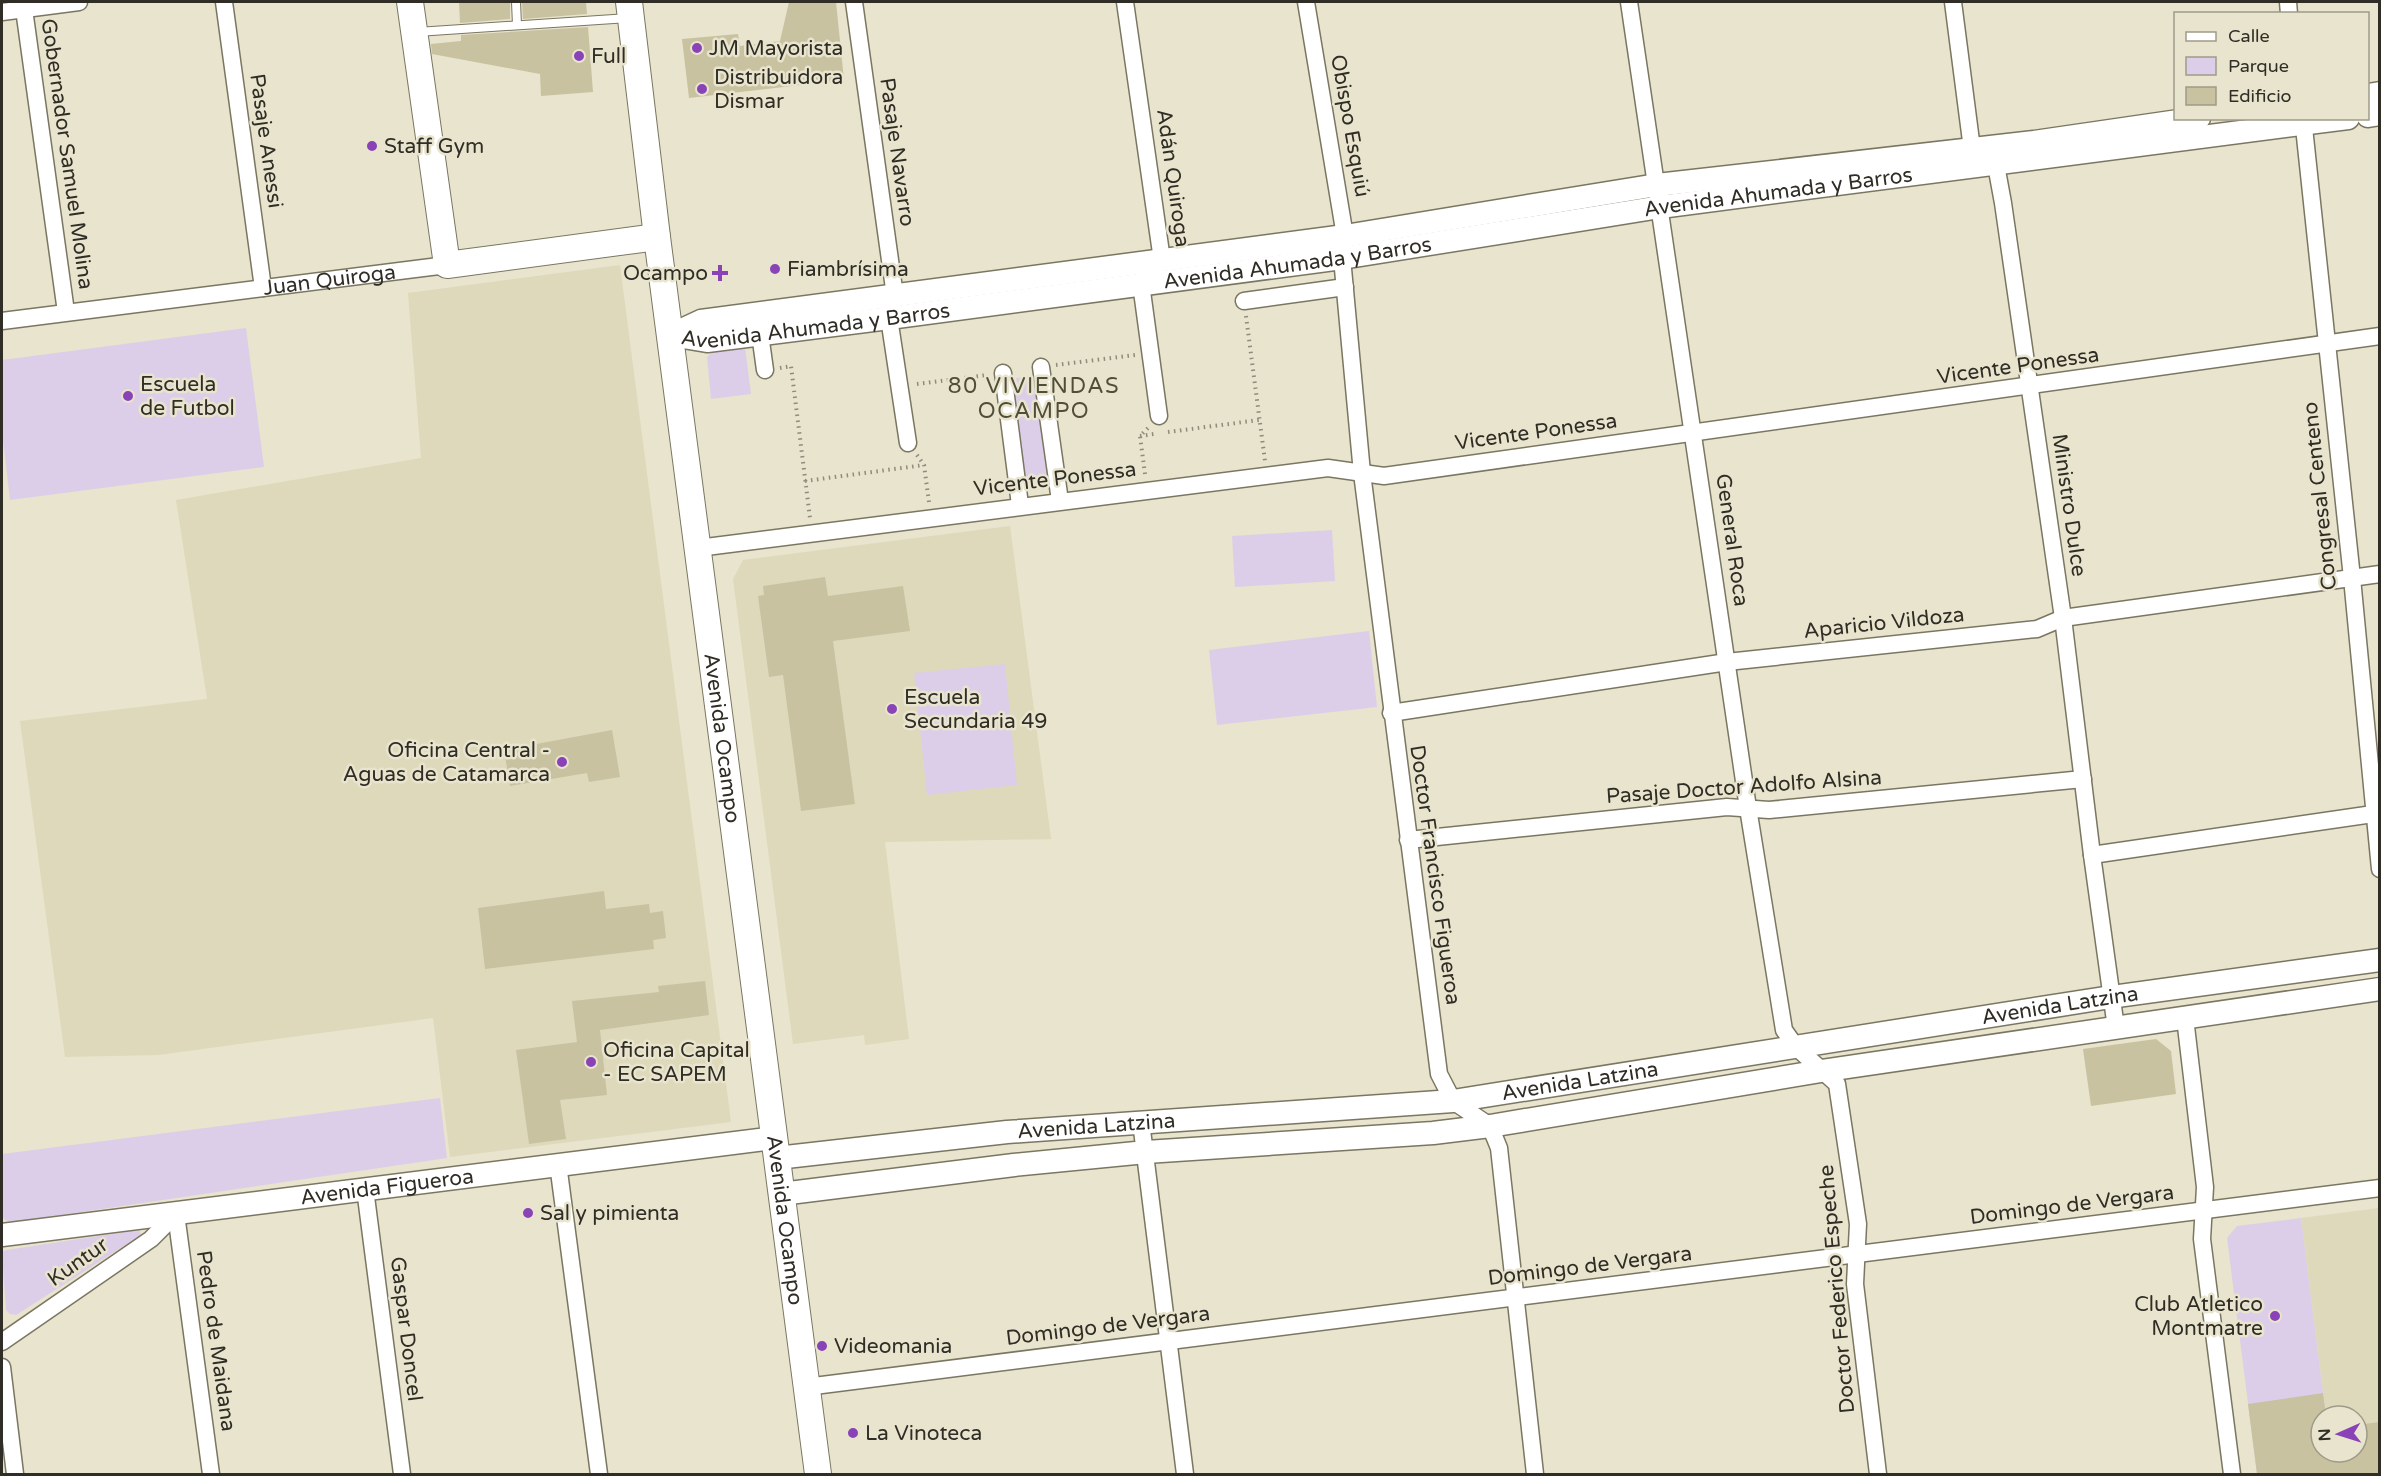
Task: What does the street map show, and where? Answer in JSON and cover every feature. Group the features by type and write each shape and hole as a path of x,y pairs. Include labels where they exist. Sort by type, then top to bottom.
{"main road":[{"path":"410,2 447,265"},
{"name":"Avenida Ocampo","path":"630,10 657,237 818,1474"},
{"name":"Avenida Ahumada y Barros","path":"671,335 707,341 1142,284 1344,247 1659,196 2184,120"},
{"name":"Avenida Ahumada y Barros","path":"1659,196 1996,165 2326,120"},
{"name":"Juan Quiroga","path":"447,265 657,237"},
{"name":"Avenida Ahumada y Barros","path":"671,335 701,321 1162,260 1344,247"},
{"name":"Avenida Latzina","path":"775,1148 1453,1101 2111,997 2379,960"},
{"name":"Avenida Latzina","path":"781,1194 1014,1165 1146,1152 1490,1126 1821,1071 2379,989"},
{"name":"Avenida Figueroa","path":"2,1235 558,1164 775,1148"}],"street":[{"path":"2,12 24,5 79,2"},
{"name":"Pasaje Anessi","path":"224,2 263,288"},
{"name":"Pasaje Navarro","path":"854,2 895,296 889,318 908,443"},
{"name":"Adán Quiroga","path":"1125,2 1162,260 1142,284"},
{"name":"Obispo Esquiú","path":"1306,2 1344,247"},
{"name":"General Roca","path":"1629,2 1748,808 1784,1030 1796,1047 1821,1071"},
{"path":"1953,2 1972,149 1996,165"},
{"name":"Gobernador Samuel Molina","path":"24,5 66,312"},
{"name":"Congresal Centeno","path":"2303,122 2377,813 2379,869"},
{"name":"Ministro Dulce","path":"1996,165 2063,618 2116,1028"},
{"name":"Doctor Francisco Figueroa","path":"1344,247 1345,287 1362,473 1439,1074 1453,1101 1490,1126"},
{"name":"Juan Quiroga","path":"2,321 447,265"},
{"path":"1142,284 1159,416"},
{"path":"1244,301 1345,287"},
{"path":"760,334 765,370"},
{"name":"Vicente Ponessa","path":"698,548 1020,505 1328,468 1384,476 2379,336"},
{"path":"1041,367 1060,501"},
{"path":"1003,373 1020,505"},
{"name":"Aparicio Vildoza","path":"1391,712 1727,662 2037,629 2063,618 2379,574"},
{"name":"Pasaje Doctor Adolfo Alsina","path":"1408,840 1727,807 1769,810 2083,779"},
{"path":"2092,855 2377,813"},
{"path":"2185,1018 2205,1187 2202,1239 2232,1474"},
{"name":"Doctor Federico Espeche","path":"1821,1071 1837,1084 1858,1224 1855,1284 1878,1474"},
{"path":"1142,1122 1185,1474"},
{"path":"1490,1126 1499,1149 1535,1474"},
{"path":"558,1164 598,1474"},
{"name":"Domingo de Vergara","path":"806,1388 2379,1188"},
{"name":"Gaspar Doncel","path":"365,1189 402,1474"},
{"name":"Kuntur","path":"2,1342 151,1239 176,1214"},
{"name":"Pedro de Maidana","path":"176,1214 211,1474"},
{"path":"2,1367 15,1474"}],"lane":[{"path":"516,2 517,25"},
{"path":"414,32 517,25 630,10"}],"path":[{"path":"1244,301 1267,475"},
{"path":"765,370 791,366 812,534"},
{"path":"1140,436 1159,416"},
{"path":"1140,436 1259,420"},
{"path":"1140,436 1147,489"},
{"path":"908,443 924,465 932,518"},
{"path":"805,481 924,465"}],"shaded area":[{"path":"620,265 731,1122 450,1157 433,1018 158,1055 65,1057 20,721 207,699 176,500 421,458 408,293"},
{"name":"Escuela Secundaria 49","path":"1010,526 1051,839 885,842 909,1039 865,1045 864,1035 793,1044 733,579 743,560"},
{"path":"2379,1208 2379,1474 2333,1474 2332,1464 2369,1464 2369,1404 2324,1404 2301,1218"}],"green space":[{"name":"Escuela de Futbol","path":"246,328 264,467 10,500 2,432 2,360"},
{"path":"745,347 751,394 711,399 707,357 714,351"},
{"path":"1034,375 1049,486 1027,489 1012,379"},
{"path":"1332,530 1335,581 1235,587 1232,536"},
{"path":"1369,631 1377,707 1217,725 1209,650"},
{"path":"1005,664 1017,785 927,795 914,673"},
{"path":"440,1098 447,1158 14,1222 5,1220 2,1216 2,1154"},
{"name":"Club Atletico Montmatre","path":"2301,1218 2324,1404 2309,1404 2309,1464 2332,1464 2333,1474 2257,1474 2227,1238 2237,1226"},
{"path":"139,1230 141,1235 16,1315 6,1310 2,1252"}],"building":[{"path":"459,2 510,2 510,19 460,23"},
{"path":"522,2 586,2 587,14 523,19"},
{"path":"789,2 836,2 844,80 689,98 682,39 738,34 740,46 780,41"},
{"path":"588,27 593,92 541,96 540,74 432,54 431,44 461,41 461,35"},
{"path":"825,577 828,596 903,586 910,631 833,641 855,804 801,811 783,675 769,677 758,596 764,595 763,586"},
{"name":"Oficina Central - Aguas de Catamarca","path":"612,730 620,777 589,782 587,773 510,786 504,750"},
{"path":"604,891 606,909 649,904 650,913 663,911 666,938 653,940 654,949 485,969 478,908"},
{"path":"705,981 709,1015 600,1030 607,1095 560,1100 566,1139 529,1144 516,1050 577,1042 572,1001 659,992 658,986"},
{"path":"2156,1039 2171,1051 2176,1094 2091,1106 2083,1049"},
{"path":"2323,1393 2324,1404 2309,1404 2309,1464 2369,1464 2369,1423 2379,1422 2379,1474 2257,1474 2248,1404"}],"place":[{"name":"JM Mayorista","path":"697,48"},
{"name":"Full","path":"579,56"},
{"name":"Distribuidora Dismar","path":"702,89"},
{"name":"Staff Gym","path":"372,146"},
{"name":"Fiambrísima","path":"775,269"},
{"name":"Ocampo","path":"720,273"},
{"name":"Escuela de Futbol","path":"128,396"},
{"name":"Escuela Secundaria 49","path":"892,709"},
{"name":"Oficina Central - Aguas de Catamarca","path":"562,762"},
{"name":"Oficina Capital - EC SAPEM","path":"591,1062"},
{"name":"Sal y pimienta","path":"528,1213"},
{"name":"Club Atletico Montmatre","path":"2275,1316"},
{"name":"Videomania","path":"822,1346"},
{"name":"La Vinoteca","path":"853,1433"}],"district":[{"name":"80 VIVIENDAS OCAMPO","path":"1034,398"}]}
